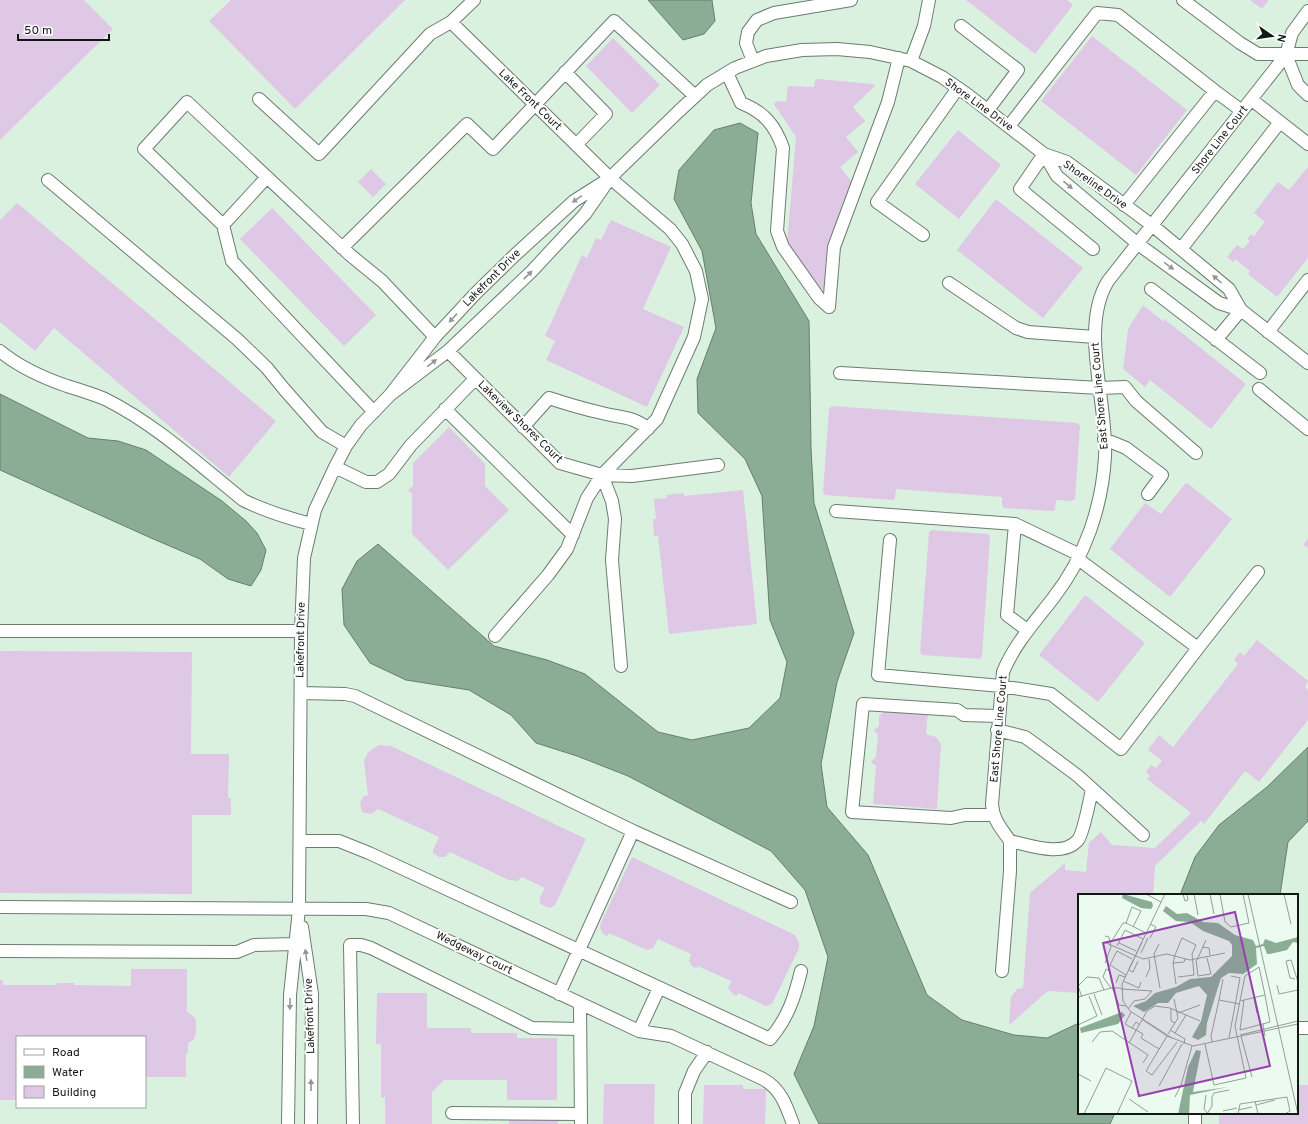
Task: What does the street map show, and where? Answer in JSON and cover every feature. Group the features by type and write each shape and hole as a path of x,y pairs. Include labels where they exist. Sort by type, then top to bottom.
{"street":[{"path":"259,99 319,154 430,34 451,22 474,0"},
{"path":"753,61 746,43 748,32 757,20 774,13 852,0"},
{"path":"342,248 467,124 493,149 614,21 696,96 726,73 753,61 766,56 802,50 837,49 870,52 911,61 924,26 929,0"},
{"path":"1182,0 1240,43 1258,54 1308,54"},
{"path":"1308,11 1292,33 1286,55 1298,85 1308,95"},
{"path":"1009,126 1097,13 1118,15 1242,111"},
{"name":"Lake Front Court","path":"451,22 610,178 670,229 688,254 700,284 702,299 694,337 660,413 648,429 602,475 587,498 567,549 553,568 495,636"},
{"path":"961,26 1018,70 988,110"},
{"name":"Shore Line Court","path":"1153,226 1286,55"},
{"path":"726,73 741,104 759,111 778,135 783,148 777,232 783,247 819,298 829,307 834,247 888,102 899,58"},
{"name":"Shore Line Drive","path":"911,61 958,88 1044,154"},
{"path":"565,72 606,114 576,145"},
{"path":"923,235 877,202 958,88"},
{"path":"1124,205 1215,91"},
{"name":"Lakefront Drive","path":"390,395 448,351 532,271 585,214 610,178 679,110 696,96"},
{"path":"1252,100 1308,144"},
{"path":"374,412 232,261 223,226 144,149 187,102 342,248 382,282 435,338"},
{"path":"1181,249 1280,122"},
{"path":"1044,154 1020,189 1093,250"},
{"name":"Shoreline Drive","path":"1044,154 1067,162 1153,226 1229,289 1240,310"},
{"name":"Shoreline Drive","path":"1044,154 1057,176 1138,244 1219,303 1240,310 1308,363"},
{"path":"223,226 266,177"},
{"name":"Lakefront Drive","path":"288,1124 290,995 299,910 300,693 304,558 315,510 346,446 361,425 390,395 435,338 476,293 544,228 574,202 610,178"},
{"path":"48,180 237,339 267,368 284,390 322,432 346,446"},
{"name":"East Shore Line Court","path":"993,815 997,730 1003,672 1010,655 1027,630 1054,597 1079,557 1094,519 1099,498 1103,477 1104,439 1095,337 1096,311 1101,292 1153,226"},
{"path":"1268,332 1308,280"},
{"path":"949,283 1016,328 1028,332 1095,337"},
{"path":"1151,289 1260,373"},
{"path":"1216,340 1240,310"},
{"path":"0,351 11,360 30,370 62,384 104,399 144,421 243,500 258,508 311,524"},
{"name":"Lakeview Shores Court","path":"448,351 560,463 602,475 632,476 718,465"},
{"path":"840,373 1100,388 1125,387 1136,402 1196,453"},
{"path":"335,467 366,482 377,482 389,474 411,445 475,379"},
{"path":"1259,389 1308,429"},
{"path":"523,426 549,398 605,414 624,416 640,422 648,429"},
{"path":"446,409 573,535"},
{"path":"1104,439 1126,448 1162,475 1148,494"},
{"path":"602,475 612,502 615,519 612,560 621,666"},
{"path":"836,511 1015,524 1079,557 1198,648"},
{"path":"1015,524 1007,615 1027,630"},
{"path":"890,540 878,675 1001,686 1051,694 1121,749 1258,572"},
{"path":"0,631 301,631"},
{"path":"300,693 345,694 354,696 633,831 791,902"},
{"path":"998,716 964,715 957,710 863,704 852,812 951,818 965,815 993,815 1010,841 1010,871 1002,971"},
{"path":"997,730 1025,737 1078,776 1143,835"},
{"path":"1010,841 1051,849 1070,847 1079,839 1092,789"},
{"path":"559,994 633,831"},
{"path":"300,841 339,841 770,1039 781,1027 794,999 801,971"},
{"name":"Wedgeway Court","path":"0,907 299,910 366,909 389,913 639,1032 671,1036 774,1085 788,1110 793,1124"},
{"name":"Lakefront Drive","path":"299,910 312,994 311,1124"},
{"path":"0,951 238,952 254,945 296,944"},
{"path":"353,1124 350,945 361,945 371,948 532,1028 580,1029"},
{"path":"639,1032 659,988"},
{"path":"452,1113 581,1119 580,1003"},
{"path":"686,1124 685,1093 694,1071 707,1052"}],"shaded area":[{"path":"0,0 1308,0 1308,1124 0,1124"}],"water":[{"path":"648,0 712,0 715,21 704,34 683,40"},
{"path":"740,123 758,133 751,203 756,234 809,321 811,448 814,503 854,633 837,682 821,764 827,807 868,855 927,995 962,1020 1014,1035 1047,1038 1078,1023 1078,1114 1115,1114 1110,1124 819,1124 794,1074 814,1026 828,957 805,890 771,851 628,776 577,756 536,743 511,715 469,690 406,680 370,663 344,625 342,589 357,561 378,544 494,646 547,660 585,674 658,732 692,740 749,728 780,698 787,662 770,620 762,496 745,459 698,413 697,379 716,328 702,251 674,199 679,170 714,130"},
{"path":"0,394 88,438 118,441 146,450 222,501 246,521 257,533 266,550 261,570 251,586 228,579 200,559 0,470"},
{"path":"1308,747 1308,821 1288,842 1280,894 1180,894 1195,857 1219,825 1267,787"}],"building":[{"path":"0,0 84,0 113,29 0,140"},
{"path":"231,0 405,0 295,109 209,21"},
{"path":"966,0 1067,0 1073,5 1035,54"},
{"path":"1250,0 1269,0 1262,9"},
{"path":"1092,36 1187,110 1136,175 1041,101"},
{"path":"613,38 660,85 632,113 586,66"},
{"path":"818,79 872,84 875,86 853,107 865,121 846,137 858,152 840,167 852,182 827,245 824,288 820,291 787,244 796,137 774,104 776,101 786,102 788,86 814,87 815,80"},
{"path":"958,130 1001,165 959,219 915,184"},
{"path":"1308,167 1308,258 1277,297 1248,274 1250,271 1235,259 1233,262 1227,257 1237,245 1243,249 1250,241 1247,239 1251,234 1254,236 1265,222 1254,213 1278,182 1289,190"},
{"path":"371,169 386,184 373,197 358,182"},
{"path":"996,199 1083,268 1043,318 957,250"},
{"path":"17,203 276,421 229,477 54,328 35,351 0,322 0,220"},
{"path":"272,208 376,315 344,346 240,239"},
{"path":"611,220 671,247 643,309 684,327 647,407 546,360 555,341 545,336 582,255 587,258 596,238 601,240"},
{"path":"1143,305 1164,322 1163,318 1246,384 1211,429 1150,380 1145,387 1123,369 1128,329"},
{"path":"832,406 1077,423 1080,426 1075,499 1072,501 1056,500 1055,509 1053,511 1004,508 1002,505 1002,497 896,489 895,498 893,500 825,495 823,492 829,409"},
{"path":"449,427 485,464 485,486 509,510 448,570 412,534 412,494 408,490 413,486 413,463"},
{"path":"1187,483 1232,519 1170,597 1110,549 1145,503 1161,514"},
{"path":"743,490 757,624 669,634 658,536 654,536 653,519 656,519 654,499 667,498 666,495 684,493 684,496"},
{"path":"932,530 988,534 990,537 982,656 980,659 922,655 920,652 929,532"},
{"path":"1308,539 1308,548 1303,545"},
{"path":"1085,595 1145,643 1098,702 1039,655"},
{"path":"1257,640 1308,681 1305,687 1308,690 1308,720 1259,782 1245,771 1204,824 1201,821 1155,866 1153,894 1078,894 1078,993 1048,991 1009,1025 1011,997 1017,989 1023,988 1030,893 1065,863 1065,870 1086,872 1089,843 1101,832 1112,845 1155,848 1191,813 1147,779 1150,776 1146,772 1151,765 1156,768 1162,761 1148,750 1159,735 1173,747 1238,664 1234,660 1240,652 1244,656"},
{"path":"0,651 192,652 191,754 229,754 228,798 231,798 231,815 192,815 192,894 0,893"},
{"path":"886,710 928,713 926,734 936,737 941,744 937,809 873,804 876,766 871,762 876,757 878,735 874,730 879,726 879,716"},
{"path":"379,745 391,746 586,839 555,905 550,908 540,904 540,897 545,888 522,877 517,881 509,880 450,852 445,857 439,857 433,853 433,850 439,837 378,809 371,814 362,812 360,802 364,796 368,795 364,761 368,752"},
{"path":"632,857 795,935 799,943 799,948 772,1004 766,1006 738,993 737,996 733,994 728,988 731,981 698,966 697,968 693,967 689,961 691,954 658,939 653,948 647,950 609,933 607,936 602,933 600,927 601,923"},
{"path":"131,969 187,969 187,1012 196,1020 196,1034 193,1040 188,1043 188,1053 186,1053 186,1077 146,1077 146,1036 16,1036 16,1100 0,1100 0,980 3,980 3,985 57,985 57,983 74,983 74,985 131,986"},
{"path":"377,993 427,993 427,1028 471,1028 471,1033 517,1033 517,1038 557,1038 557,1100 507,1100 507,1080 444,1080 432,1092 432,1124 385,1124 385,1097 381,1098 381,1044 376,1044"},
{"path":"604,1084 655,1084 654,1124 603,1124"},
{"path":"704,1085 743,1085 743,1089 766,1089 765,1124 703,1124"},
{"path":"1298,1085 1308,1085 1308,1124 1219,1124 1219,1114 1298,1114"},
{"path":"509,1120 558,1120 558,1124 509,1124"}]}
